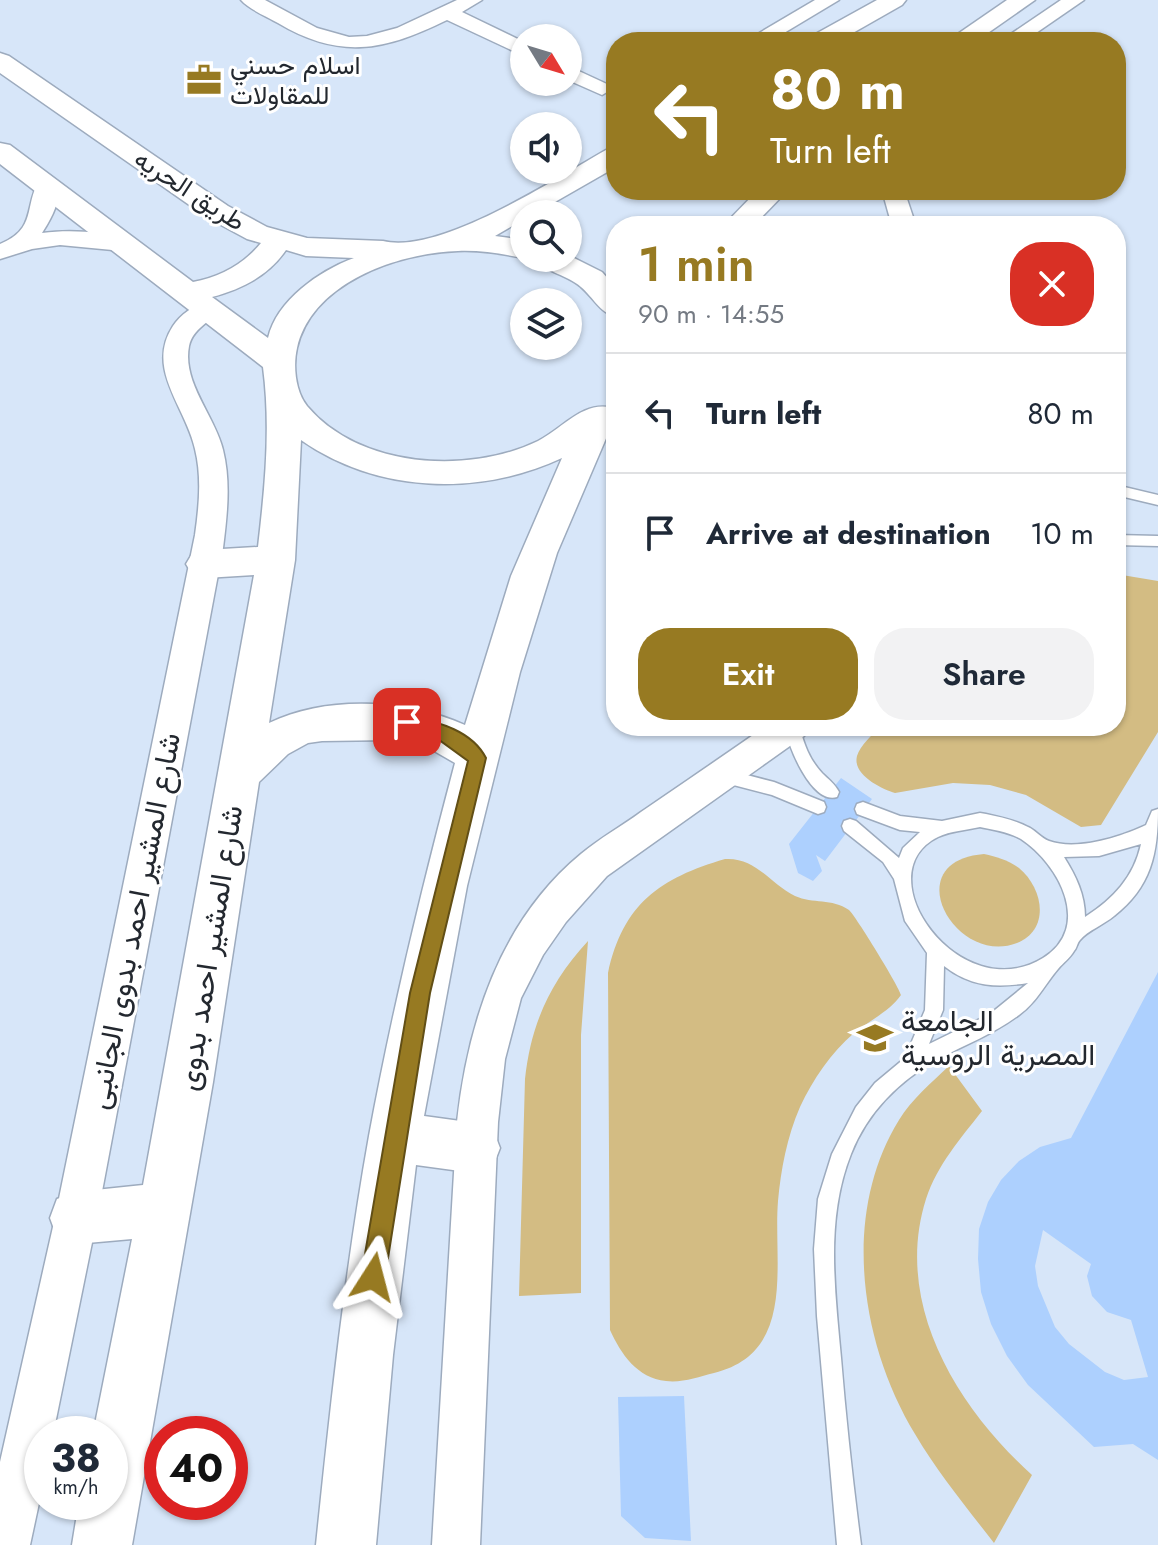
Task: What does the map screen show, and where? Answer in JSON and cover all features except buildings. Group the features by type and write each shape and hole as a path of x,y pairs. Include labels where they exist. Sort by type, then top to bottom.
{"street":[{"path":"251,0 314,34 350,43 392,37 472,0"},
{"path":"772,32 829,0"},
{"path":"837,32 894,0"},
{"path":"973,32 1023,0"},
{"path":"1024,32 1074,0"},
{"path":"446,12 510,43"},
{"name":"طريق الحريه","path":"0,61 218,212 278,240 306,247 359,251 404,249"},
{"path":"582,79 602,89"},
{"path":"0,151 196,301 280,379 300,421 327,443 362,460 402,470 447,473 492,468 571,439 606,406"},
{"path":"448,243 486,229 606,162"},
{"path":"24,241 39,222 46,204 47,186"},
{"path":"747,216 764,200"},
{"path":"0,252 24,241 59,237 123,244"},
{"path":"196,301 205,290 239,277 264,260 278,240"},
{"path":"404,249 448,243 510,247"},
{"name":"شارع المشير احمد بدوى","path":"124,1416 205,983 277,560 284,473 280,342 289,323 322,287 346,271 404,249"},
{"path":"578,272 591,279 606,296"},
{"name":"شارع المشير احمد بدوى الجانبى","path":"6,1545 12,1458 76,1218 213,512 214,478 202,427 184,391 176,362 183,330 196,301"},
{"path":"346,1545 373,1277 420,993 477,758 521,601 546,533 606,408"},
{"path":"205,564 277,560"},
{"path":"238,777 265,747 301,728 321,724 407,722 424,725 454,738 477,758"},
{"path":"456,1545 475,1148 489,1040 519,959 566,892 594,865 778,736"},
{"path":"394,1137 475,1148"},
{"path":"76,1218 164,1209"},
{"name":"شارع المشير احمد بدوى","path":"102,1545 106,1520"}],"lane":[{"path":"1126,492 1158,500"},
{"path":"1126,540 1158,541"},
{"path":"794,736 799,754 817,780 831,792"},
{"path":"723,775 774,789 818,807"},
{"path":"863,809 900,823 938,827"},
{"path":"980,820 1003,824 1026,834 1045,848 1066,873 1073,889 1077,918 1075,933 1066,951 1051,965 1031,975 1007,978 983,975 958,966 936,952 909,916 902,896 902,876 908,855 920,839 938,827 958,821 980,820"},
{"path":"1045,848 1085,851 1120,846 1154,824"},
{"path":"1075,933 1113,908 1129,892 1144,863 1154,824"},
{"path":"850,826 889,857 902,876"},
{"path":"912,1063 934,1010 936,952"},
{"path":"849,1545 832,1406 824,1252 831,1185 854,1127 889,1081 912,1063 1001,1020 1039,987 1051,965"}],"shaded area":[{"path":"1126,576 1158,581 1158,732 1101,825 1081,827 1026,795 990,785 953,783 895,793 876,785 859,769 857,756 871,736 1126,736"},
{"path":"984,854 1019,868 1034,886 1040,908 1039,918 1028,937 1017,943 994,946 973,940 956,927 944,910 939,892 943,874 958,861"},
{"path":"725,859 746,862 795,896 836,904 849,910 901,995 854,1033 830,1058 795,1118 779,1189 775,1303 769,1326 758,1346 740,1362 714,1373 666,1381 638,1370 619,1348 610,1330 608,973 623,929 648,897 681,875"},
{"path":"588,941 581,1035 581,1293 519,1296 528,1059 544,1005 563,972"},
{"path":"949,1066 982,1111 950,1152 926,1199 918,1238 918,1277 925,1315 938,1351 957,1385 979,1418 1032,1475 994,1543 933,1463 896,1398 870,1319 865,1278 864,1237 869,1196 881,1157 904,1112"}],"place":[{"name":"اسلام حسني للمقاولات","path":"204,80"},
{"name":"الجامعة المصرية الروسية","path":"875,1038"}],"route":[{"path":"373,1277 420,993 477,758 467,747 439,730 407,722"}]}
